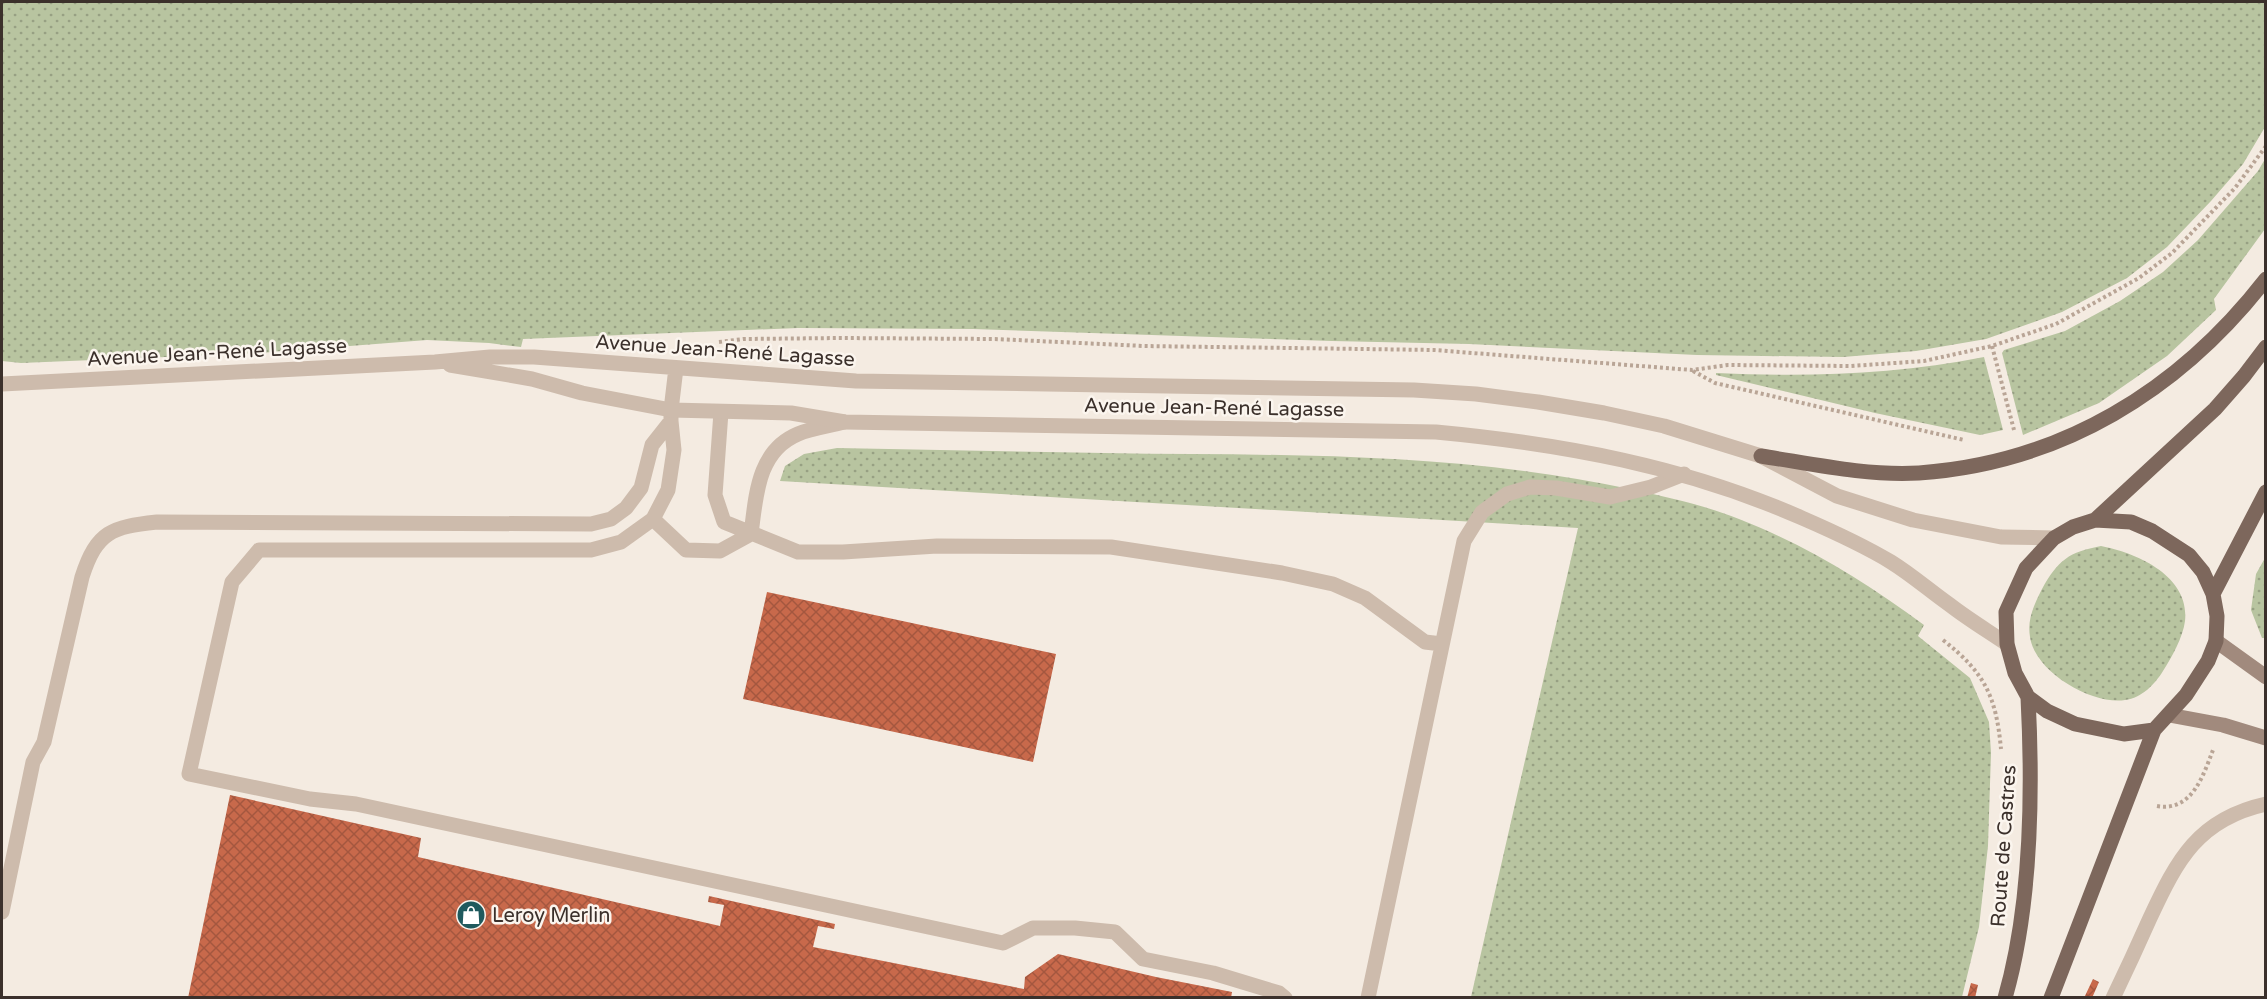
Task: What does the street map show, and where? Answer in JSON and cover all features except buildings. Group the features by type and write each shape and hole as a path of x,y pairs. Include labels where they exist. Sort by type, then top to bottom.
{"main road":[{"path":"1761,456 1868,472 1918,473 1956,468 2031,452 2080,432 2170,376 2206,346 2234,318 2265,279"},
{"path":"2095,520 2215,409 2265,347"},
{"path":"2213,594 2265,492"},
{"path":"2050,998 2154,730 2169,715 2202,673 2216,641 2217,616 2213,594 2202,572 2189,555 2152,531 2131,522 2095,520 2073,527 2054,538 2026,568 2006,612 2007,644 2015,674 2028,697 2047,711 2075,724 2124,734 2154,730"},
{"name":"Route de Castres","path":"2005,998 2024,899 2031,768 2028,697"}],"street":[{"name":"Avenue Jean-René Lagasse","path":"2,384 435,362 490,357 534,357 856,381 1414,390 1476,394 1604,413 1707,438 1761,456 1837,496 1913,520 2001,537 2054,538"},
{"name":"Avenue Jean-René Lagasse","path":"435,362 532,379 671,415 721,412 791,413 845,422 1436,432 1506,439 1582,451 1684,474 1770,504 1850,540 1892,563 2007,644"},
{"path":"676,368 671,415 674,450 668,490 653,519 621,542 591,550 259,550 232,582 189,774 310,800 356,804 1003,943 1033,928 1075,928 1115,932 1143,959 1213,973 1279,993 1285,998"},
{"path":"721,412 715,495 724,522 798,552 843,552 937,546 1111,547 1197,559 1334,584 1365,598 1425,642 1442,644"},
{"path":"2,912 33,762 44,742 89,556 98,544 121,526 157,522 591,524 610,519 626,508 641,488 652,445 671,415"},
{"path":"751,534 760,476 769,458 780,446 798,434 845,422"},
{"path":"1368,998 1464,541 1482,512 1507,494 1530,487 1556,488 1610,497 1684,474"},
{"path":"653,519 686,550 720,551 751,534"},
{"path":"2216,641 2265,677"},
{"path":"2169,715 2223,724 2265,738"},
{"path":"2113,998 2170,875 2190,847 2213,825 2243,809 2265,804"}],"path":[{"path":"676,368 709,344 743,339 840,338 995,339 1156,347 1434,350 1692,370 1728,365 1851,366 1924,361 1992,346 2056,324 2139,278 2172,253 2235,188 2265,146"},
{"path":"1992,346 2017,438"},
{"path":"1692,370 1715,383 1966,440"},
{"path":"1943,640 1962,655 1982,678 1996,710 2001,750"},
{"path":"2157,806 2177,805 2188,798 2200,780 2213,749"}],"green space":[{"path":"2,2 2265,2 2265,127 2243,164 2211,201 2167,247 2127,278 2062,312 1986,339 1916,351 1843,357 1697,355 1469,344 973,329 798,328 523,339 521,347 427,340 260,353 21,363 2,361"},
{"path":"2265,159 2265,229 2214,299 2216,310 2167,356 2099,403 2023,435 2002,353 2004,350 2065,331 2120,301 2163,272 2198,240 2258,171"},
{"path":"1984,357 2003,430 1980,435 1875,413 1716,375 1716,373 1783,375 1884,371"},
{"path":"837,448 1357,457 1467,465 1576,479 1671,498 1726,514 1788,540 1858,579 1924,625 1918,636 1970,678 1989,722 1991,753 1988,846 1979,927 1962,997 1471,997 1578,528 780,481 785,466 804,454"},
{"path":"2101,546 2130,554 2158,569 2179,591 2184,605 2185,621 2177,647 2156,681 2147,690 2131,699 2112,700 2097,697 2067,684 2042,662 2034,650 2030,637 2029,624 2034,606 2053,571 2072,555"},
{"path":"2265,558 2266,638 2262,638 2251,610 2256,574"}],"place":[{"name":"Leroy Merlin","path":"471,915"}]}
